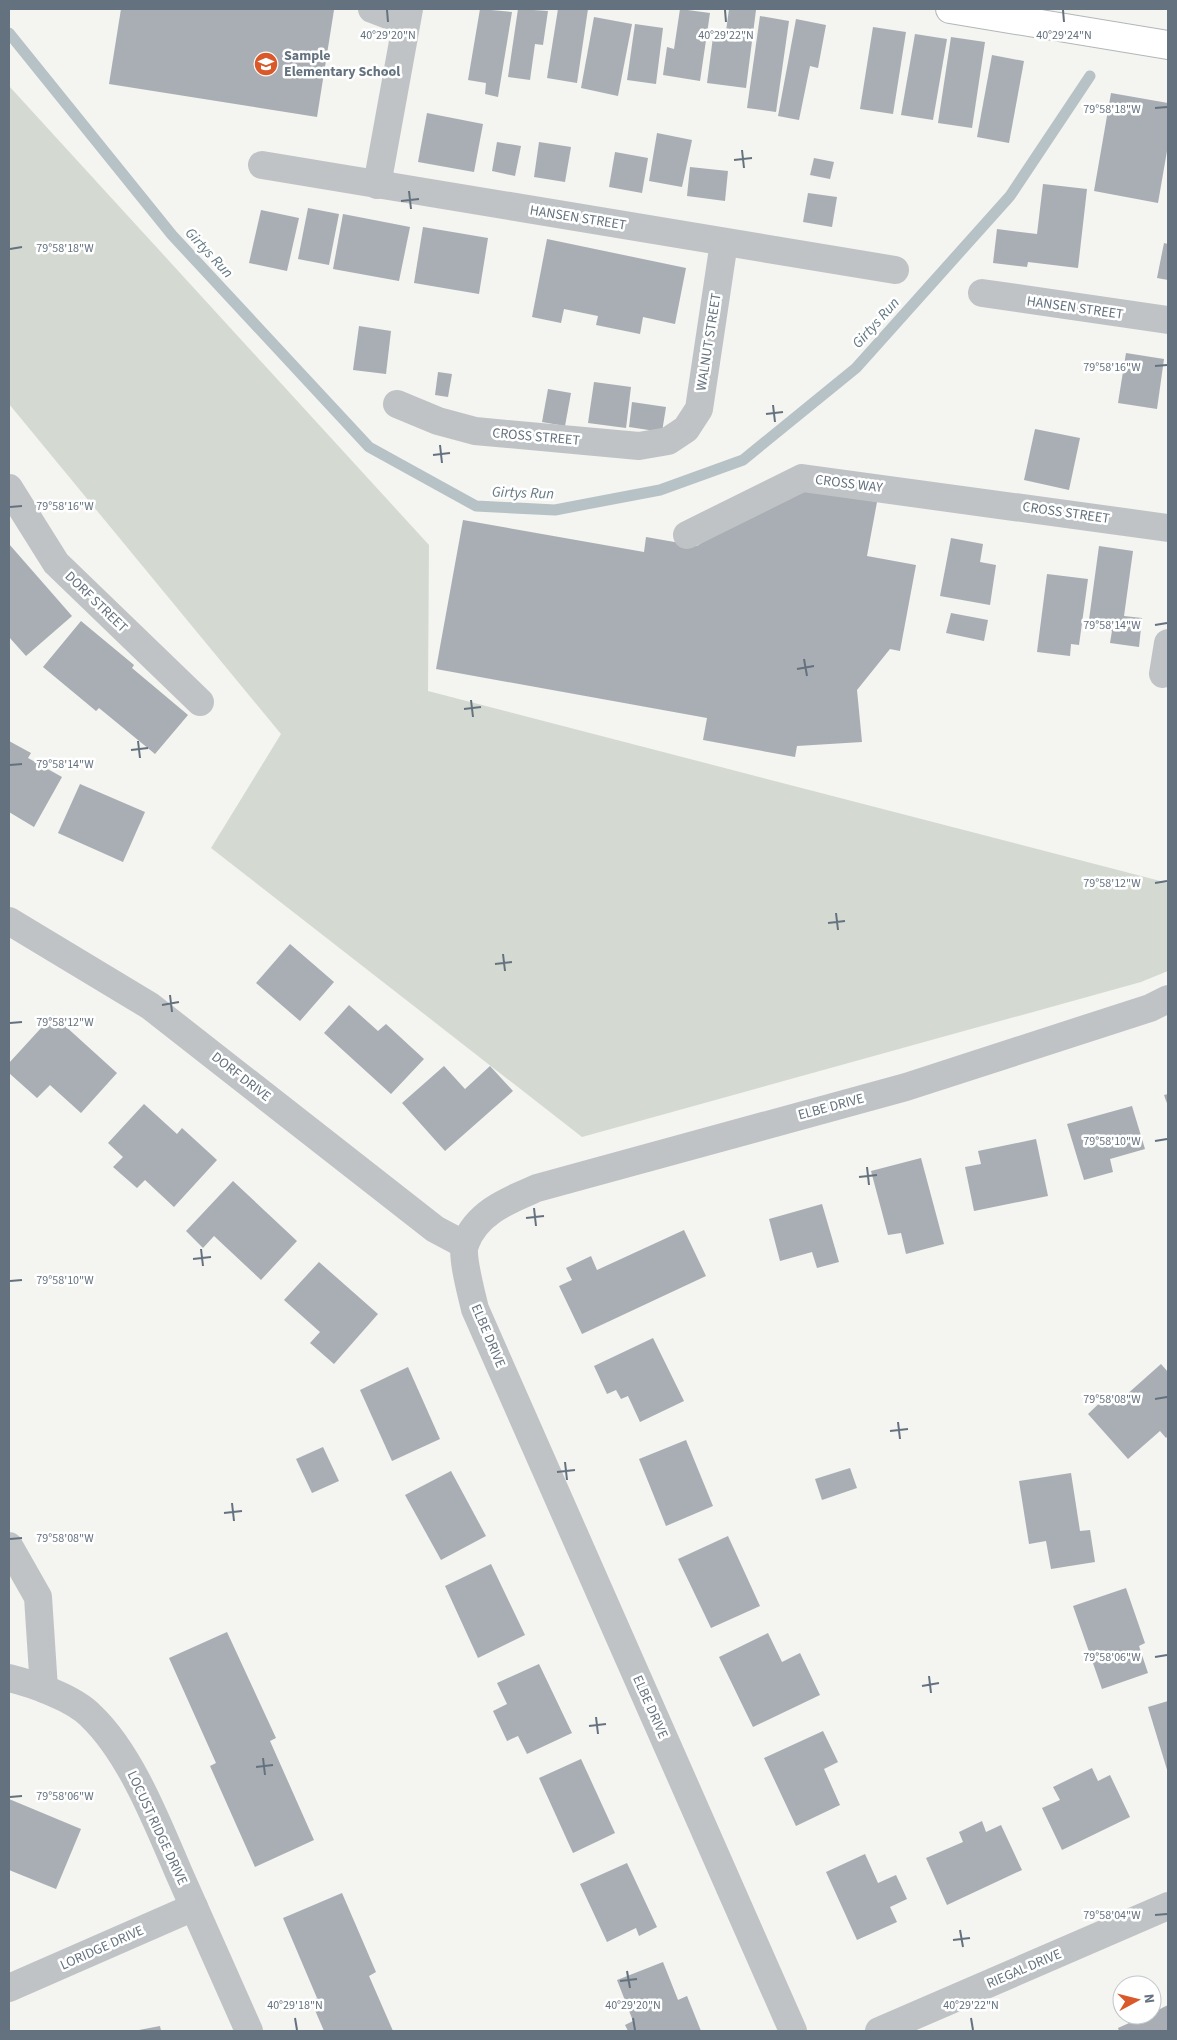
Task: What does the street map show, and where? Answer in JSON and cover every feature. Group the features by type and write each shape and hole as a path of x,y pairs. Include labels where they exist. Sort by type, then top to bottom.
{"main road":[{"path":"950,9 994,12 1168,46"}],"street":[{"path":"372,9 408,15 377,185"},
{"name":"HANSEN STREET","path":"262,165 894,270"},
{"name":"WALNUT STREET","path":"678,434 686,429 698,409 724,242"},
{"name":"HANSEN STREET","path":"982,294 1168,320"},
{"name":"CROSS STREET","path":"397,404 438,422 475,431 639,446 668,441 678,434"},
{"name":"CROSS WAY","path":"687,535 802,478 965,499"},
{"name":"DORF STREET","path":"9,488 56,563 200,702"},
{"name":"CROSS STREET","path":"965,499 1168,528"},
{"path":"1163,674 1168,643"},
{"name":"DORF DRIVE","path":"9,921 150,1006 435,1229 465,1245"},
{"name":"ELBE DRIVE","path":"793,2031 475,1309 468,1279 465,1245 480,1219 504,1201 537,1188 906,1087 1150,1008 1168,999"},
{"path":"9,1546 38,1597 44,1689"},
{"name":"LOCUST RIDGE DRIVE","path":"9,1678 44,1689 90,1714 119,1748 160,1828 249,2031"},
{"name":"RIEGAL DRIVE","path":"879,2031 1168,1906"},
{"name":"LORIDGE DRIVE","path":"9,1988 194,1907"}],"shaded area":[{"path":"9,86 429,545 428,691 1168,883 1168,971 1141,982 582,1137 211,848 281,734 9,404"}],"building":[{"path":"121,9 334,10 317,117 109,84"},
{"path":"480,9 512,12 498,97 485,94 486,83 468,80"},
{"path":"518,9 548,11 543,45 535,44 530,80 508,77"},
{"path":"558,9 588,9 577,83 547,78"},
{"path":"680,9 710,13 700,81 663,75 667,47 674,49"},
{"path":"729,9 756,10 746,88 707,83 713,37 725,39"},
{"path":"760,16 789,21 776,112 747,108"},
{"path":"594,17 632,24 618,96 581,88"},
{"path":"796,19 826,25 818,68 810,66 799,120 778,116"},
{"path":"635,24 663,28 656,84 627,80"},
{"path":"873,27 906,32 893,114 860,109"},
{"path":"915,34 947,39 933,120 901,115"},
{"path":"951,37 985,42 972,128 938,123"},
{"path":"992,55 1024,61 1009,143 977,137"},
{"path":"1111,93 1168,103 1168,151 1158,203 1094,191"},
{"path":"427,113 483,124 474,172 418,162"},
{"path":"657,133 692,140 682,187 649,181"},
{"path":"497,142 521,146 515,176 492,171"},
{"path":"539,142 571,147 565,182 534,177"},
{"path":"615,152 648,158 642,193 609,187"},
{"path":"814,158 834,162 830,179 810,175"},
{"path":"690,167 728,171 725,201 687,196"},
{"path":"1043,184 1087,189 1078,268 1028,262 1027,267 993,263 997,229 1037,234"},
{"path":"808,193 837,197 832,227 803,222"},
{"path":"308,208 339,214 329,265 298,259"},
{"path":"261,210 299,218 287,271 249,263"},
{"path":"343,214 410,227 399,281 333,269"},
{"path":"423,227 488,238 479,294 414,283"},
{"path":"547,239 686,268 675,324 643,317 640,334 596,325 598,316 564,309 561,323 532,317"},
{"path":"1164,243 1168,244 1168,280 1157,278"},
{"path":"359,326 391,331 386,374 353,370"},
{"path":"1126,353 1164,359 1157,409 1118,403"},
{"path":"438,372 452,374 448,397 435,395"},
{"path":"594,382 631,387 626,428 588,423"},
{"path":"548,389 571,393 565,426 542,422"},
{"path":"632,402 666,407 662,432 629,427"},
{"path":"1035,429 1080,438 1069,490 1024,480"},
{"path":"788,485 877,502 867,556 916,565 900,651 890,649 857,690 862,742 797,746 795,757 703,740 707,718 436,669 463,520 644,552 646,537 697,546"},
{"path":"951,538 983,544 980,562 996,565 990,605 940,596"},
{"path":"9,544 72,616 26,656 9,637"},
{"path":"1099,546 1133,551 1124,616 1142,618 1139,647 1110,643 1112,631 1088,627"},
{"path":"1047,574 1088,579 1079,645 1071,644 1070,656 1037,652"},
{"path":"951,613 988,620 984,641 946,633"},
{"path":"81,621 134,665 132,668 188,715 155,754 99,708 96,711 43,667"},
{"path":"9,741 31,753 28,758 62,777 34,827 9,812"},
{"path":"80,784 145,812 123,862 58,833"},
{"path":"290,944 334,982 300,1021 256,983"},
{"path":"349,1005 378,1031 386,1024 424,1059 391,1094 324,1033"},
{"path":"53,1015 117,1073 81,1113 50,1085 37,1098 9,1073 9,1063"},
{"path":"444,1066 465,1089 490,1066 513,1091 445,1151 402,1103"},
{"path":"1168,1094 1168,1106 1164,1095"},
{"path":"144,1104 177,1134 182,1128 217,1160 174,1207 145,1180 137,1188 113,1167 123,1157 108,1143"},
{"path":"1132,1106 1145,1149 1110,1159 1113,1172 1084,1180 1067,1124"},
{"path":"1036,1139 1048,1196 974,1211 965,1167 981,1164 978,1151"},
{"path":"921,1158 944,1244 906,1254 901,1233 888,1235 871,1171"},
{"path":"233,1181 297,1241 261,1280 214,1236 203,1248 186,1231"},
{"path":"822,1204 839,1262 817,1268 812,1252 780,1261 769,1219"},
{"path":"684,1230 706,1276 582,1334 559,1286 572,1280 566,1268 591,1256 597,1270"},
{"path":"319,1262 378,1314 334,1364 310,1343 320,1332 284,1300"},
{"path":"653,1338 684,1401 640,1422 628,1396 621,1399 616,1390 607,1394 594,1366"},
{"path":"1161,1364 1168,1372 1168,1436 1166,1438 1160,1431 1128,1459 1088,1414 1108,1395 1116,1404"},
{"path":"408,1367 440,1439 392,1461 360,1390"},
{"path":"686,1440 713,1506 666,1526 639,1459"},
{"path":"323,1447 339,1481 312,1493 296,1459"},
{"path":"850,1468 857,1488 822,1500 815,1479"},
{"path":"451,1471 486,1536 441,1560 405,1495"},
{"path":"1071,1473 1080,1531 1090,1530 1095,1562 1051,1569 1046,1541 1029,1544 1019,1481"},
{"path":"728,1536 760,1606 711,1628 678,1559"},
{"path":"491,1564 525,1635 478,1658 445,1586"},
{"path":"1126,1588 1145,1643 1139,1646 1148,1673 1102,1689 1073,1606"},
{"path":"227,1632 276,1738 270,1741 314,1840 255,1867 210,1766 216,1763 169,1658"},
{"path":"768,1633 782,1662 800,1653 820,1695 753,1727 719,1657"},
{"path":"539,1664 572,1733 527,1754 518,1736 507,1741 493,1711 507,1704 497,1683"},
{"path":"1168,1701 1168,1773 1148,1707"},
{"path":"823,1731 838,1762 824,1769 840,1805 796,1826 764,1758"},
{"path":"581,1759 615,1833 573,1853 539,1778"},
{"path":"1092,1768 1098,1781 1110,1775 1130,1817 1062,1850 1042,1808 1060,1800 1053,1787"},
{"path":"9,1799 81,1829 56,1889 9,1870"},
{"path":"982,1821 986,1832 1001,1825 1022,1870 947,1905 926,1858 963,1842 959,1832"},
{"path":"865,1854 878,1883 896,1875 907,1899 890,1907 897,1922 857,1940 826,1872"},
{"path":"627,1863 657,1927 639,1936 636,1928 607,1942 580,1884"},
{"path":"342,1893 376,1972 369,1976 393,2031 324,2031 311,2001 317,1998 283,1918"},
{"path":"663,1962 678,2000 687,1996 701,2031 628,2031 625,2025 633,2021 617,1980"},
{"path":"1168,2005 1168,2031 1119,2031 1118,2028 1125,2025 1162,2025 1162,2008"},
{"path":"160,2026 161,2031 139,2031 139,2030"}],"waterway":[{"name":"Girtys Run","path":"9,33 172,235 369,447 476,506 555,510 660,490 743,460 856,368 1010,196 1090,76"}],"place":[{"name":"Sample Elementary School","path":"266,64"}]}
